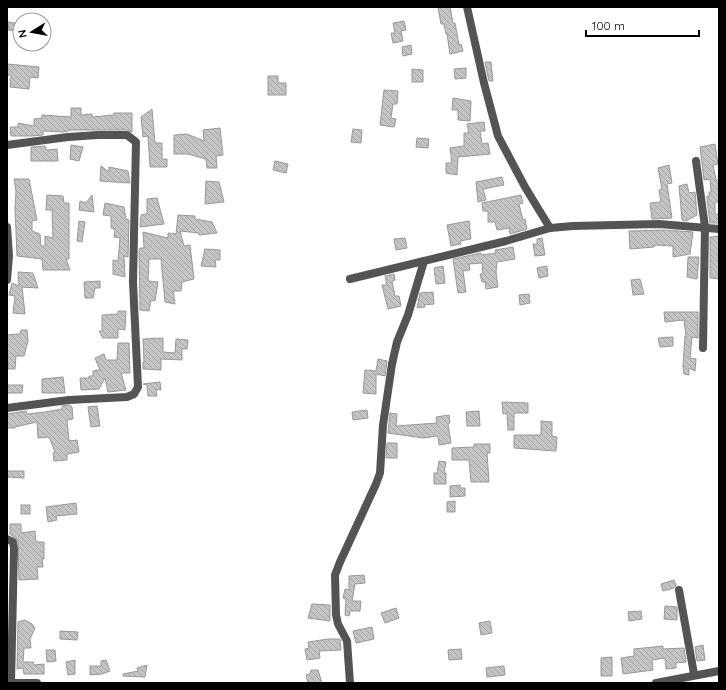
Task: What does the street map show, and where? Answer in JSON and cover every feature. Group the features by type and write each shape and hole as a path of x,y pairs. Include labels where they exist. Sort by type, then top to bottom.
{"street":[{"path":"467,7 484,83 498,136 528,193 550,228"},
{"path":"7,146 68,137 98,135 127,135 136,142 133,282 138,387 134,394 127,396 69,400 7,408"},
{"path":"696,161 705,227 703,348"},
{"path":"350,279 506,241 550,228 659,224 719,229"},
{"path":"7,227 9,256 7,280"},
{"path":"350,683 347,641 338,624 336,615 335,575 380,473 383,425 392,364 397,342 408,315 424,261"},
{"path":"7,539 13,542 14,549 9,683 37,683"},
{"path":"679,590 694,674"},
{"path":"656,683 694,674 719,671"}],"building":[{"path":"438,7 450,7 459,45 461,44 463,51 450,54 447,34 444,24 441,24"},
{"path":"404,21 406,30 401,31 403,41 393,43 391,33 395,33 393,23"},
{"path":"8,22 12,23 12,30 8,30"},
{"path":"411,45 412,54 403,56 402,47"},
{"path":"485,62 491,62 493,81 489,81"},
{"path":"7,64 39,67 38,78 30,77 29,89 10,87 11,75 7,75"},
{"path":"466,68 466,78 455,79 454,69"},
{"path":"412,69 423,70 423,82 412,82"},
{"path":"268,76 278,76 278,83 286,83 286,95 268,95"},
{"path":"384,90 398,91 397,104 393,104 391,118 396,119 394,127 380,125"},
{"path":"453,98 471,101 470,121 458,120 458,110 452,110"},
{"path":"71,108 81,108 81,115 92,114 92,117 114,115 114,113 132,113 132,132 127,130 71,130 64,132 43,131 43,135 11,136 10,127 18,127 18,123 34,126 34,119 42,118 42,115 71,117"},
{"path":"152,109 155,143 162,143 162,159 167,159 167,167 150,167 148,136 143,137 141,117"},
{"path":"484,122 485,131 480,131 482,144 488,143 490,154 458,157 457,175 446,173 446,163 452,163 450,148 464,146 464,133 469,133 467,124"},
{"path":"220,128 223,155 216,156 217,168 207,168 206,159 188,154 174,154 174,135 187,134 204,141 203,130"},
{"path":"353,129 362,130 361,143 351,142"},
{"path":"417,138 429,139 428,148 416,147"},
{"path":"715,144 718,164 713,165 716,180 719,180 719,202 715,202 715,214 719,214 719,223 710,223 707,196 709,197 709,192 711,192 710,179 704,180 700,147"},
{"path":"71,145 83,147 79,161 70,159"},
{"path":"45,146 46,150 57,149 58,161 31,161 31,147"},
{"path":"275,161 288,164 286,173 273,170"},
{"path":"669,165 672,183 667,184 672,218 652,219 650,203 661,202 659,190 662,189 658,168"},
{"path":"101,166 109,172 109,167 128,171 130,183 100,181"},
{"path":"502,177 504,185 483,189 486,200 478,202 476,182"},
{"path":"14,179 29,179 37,220 32,221 32,231 40,234 41,246 45,246 45,236 53,238 52,210 46,210 47,195 63,196 64,203 69,203 69,259 66,259 70,270 43,270 42,259 17,256 15,208 16,191"},
{"path":"206,181 219,182 224,202 205,204"},
{"path":"687,184 689,193 695,192 697,215 686,221 682,220 679,186"},
{"path":"92,195 94,212 79,210 80,201 86,203"},
{"path":"521,195 523,203 519,204 527,229 510,234 509,228 497,230 495,222 488,222 488,211 483,211 482,203"},
{"path":"157,198 164,224 140,227 141,215 147,214 147,199"},
{"path":"105,203 124,207 126,219 129,220 128,257 124,256 125,277 113,274 113,260 118,261 120,238 114,237 115,229 111,228 111,216 103,215"},
{"path":"178,215 195,216 195,219 212,222 217,233 199,235 199,233 180,231 184,246 190,245 194,279 182,282 181,291 173,291 175,304 165,302 161,259 149,259 148,281 158,282 155,301 151,300 149,311 140,310 139,251 140,248 144,248 143,232 168,238 168,233 176,234"},
{"path":"79,221 85,222 82,242 77,241"},
{"path":"469,221 471,239 460,241 461,244 451,246 447,225"},
{"path":"664,230 693,232 690,254 673,257 673,246 655,245 654,247 630,249 629,231"},
{"path":"719,236 719,279 710,278 710,237"},
{"path":"405,238 407,248 396,250 394,239"},
{"path":"542,238 545,255 535,256 533,244 537,244 537,239"},
{"path":"513,247 515,259 497,262 496,272 498,287 486,289 485,282 482,282 480,274 483,274 482,263 469,264 470,270 463,271 466,292 458,293 453,259 481,253 482,255 496,253 495,250"},
{"path":"205,249 220,250 220,260 215,260 216,267 201,266"},
{"path":"688,257 699,257 697,279 687,277"},
{"path":"443,266 445,283 436,284 434,268"},
{"path":"547,266 548,276 539,278 537,268"},
{"path":"18,272 33,273 38,288 22,287 25,314 13,313 15,296 9,295 12,283 19,286"},
{"path":"394,274 395,280 392,281 395,296 399,296 401,306 388,309 382,285 387,285 385,276"},
{"path":"640,279 644,294 633,295 631,280"},
{"path":"100,281 100,288 95,288 93,298 85,298 84,282"},
{"path":"433,292 434,304 424,305 425,307 417,308 420,293"},
{"path":"529,294 530,303 520,305 519,295"},
{"path":"118,311 126,311 125,330 118,329 118,338 103,338 99,331 102,331 102,315 118,314"},
{"path":"664,312 698,312 698,338 692,337 690,358 696,359 695,371 689,368 689,375 684,374 683,366 685,336 686,337 684,320 665,322"},
{"path":"21,330 27,330 28,341 24,356 16,356 15,369 8,369 7,335 20,334"},
{"path":"673,337 673,346 660,347 658,338"},
{"path":"163,338 163,352 175,353 176,339 188,340 187,349 182,349 182,360 161,359 161,370 143,369 143,339"},
{"path":"118,343 129,343 130,373 121,373 126,390 108,392 105,378 99,389 81,390 80,378 89,378 89,376 93,376 93,371 100,370 95,358 104,354 106,360 117,360"},
{"path":"378,359 387,361 385,376 376,374 376,394 363,393 365,370 376,371"},
{"path":"63,377 65,393 42,393 42,379"},
{"path":"160,382 161,390 156,389 157,396 148,396 147,385 143,384"},
{"path":"7,385 23,385 22,393 7,393"},
{"path":"502,402 528,403 528,413 514,413 514,430 508,430 507,413 503,414"},
{"path":"69,405 72,407 73,419 67,420 69,441 77,440 79,452 67,454 67,460 54,461 53,453 55,452 49,437 38,438 37,422 15,428 7,428 7,414 26,411 27,414 45,412 62,409 62,406"},
{"path":"97,406 100,426 91,427 88,407"},
{"path":"367,410 368,418 353,420 352,412"},
{"path":"479,411 480,426 467,426 466,412"},
{"path":"390,413 397,414 396,426 437,423 436,417 449,415 450,423 448,424 451,443 439,445 438,436 423,438 388,433"},
{"path":"541,421 552,422 552,436 557,437 556,451 514,448 514,435 541,435"},
{"path":"387,443 397,443 397,458 386,458"},
{"path":"474,444 490,444 490,453 487,453 489,482 471,482 469,460 452,460 452,448 474,447"},
{"path":"439,461 446,462 444,473 446,473 446,484 434,484 434,473 437,473"},
{"path":"7,471 24,471 24,478 7,477"},
{"path":"460,485 460,488 465,488 465,496 450,497 450,486"},
{"path":"455,501 455,512 447,512 447,502"},
{"path":"76,503 77,514 56,516 57,520 48,522 46,507"},
{"path":"21,505 30,505 30,514 21,514"},
{"path":"10,524 21,524 21,533 35,531 36,542 44,542 44,559 42,559 43,567 37,567 38,579 19,580 18,541 10,534"},
{"path":"364,575 365,583 355,584 352,601 361,601 360,611 350,611 349,616 345,615 346,599 343,598 345,589 349,590 349,576"},
{"path":"674,580 676,585 674,588 663,591 661,584"},
{"path":"312,604 330,605 330,621 308,618"},
{"path":"665,606 677,607 677,620 664,619"},
{"path":"396,608 399,618 385,623 381,613"},
{"path":"641,611 642,619 629,621 628,612"},
{"path":"25,620 32,624 35,628 30,639 31,648 24,648 23,662 33,662 34,665 44,664 44,674 24,674 23,668 17,669 18,622"},
{"path":"490,621 492,633 481,635 479,623"},
{"path":"372,627 374,639 356,643 353,631"},
{"path":"60,631 78,632 77,640 60,639"},
{"path":"340,639 341,650 319,651 320,658 307,660 305,649 309,648 308,642"},
{"path":"703,645 705,660 697,661 695,647"},
{"path":"663,646 663,649 684,648 686,662 676,663 676,668 666,669 665,658 652,660 653,670 623,674 621,658 634,656 634,649"},
{"path":"461,649 462,659 449,660 448,650"},
{"path":"46,650 55,650 56,661 47,662"},
{"path":"612,657 612,676 601,676 601,658"},
{"path":"75,660 75,674 68,675 66,662"},
{"path":"106,660 110,671 102,674 90,675 90,666 101,666 101,661"},
{"path":"147,665 145,677 123,676 123,674 138,671 137,668"},
{"path":"504,666 505,675 487,677 486,668"},
{"path":"311,670 318,670 322,683 308,683 306,675 310,674"}]}
